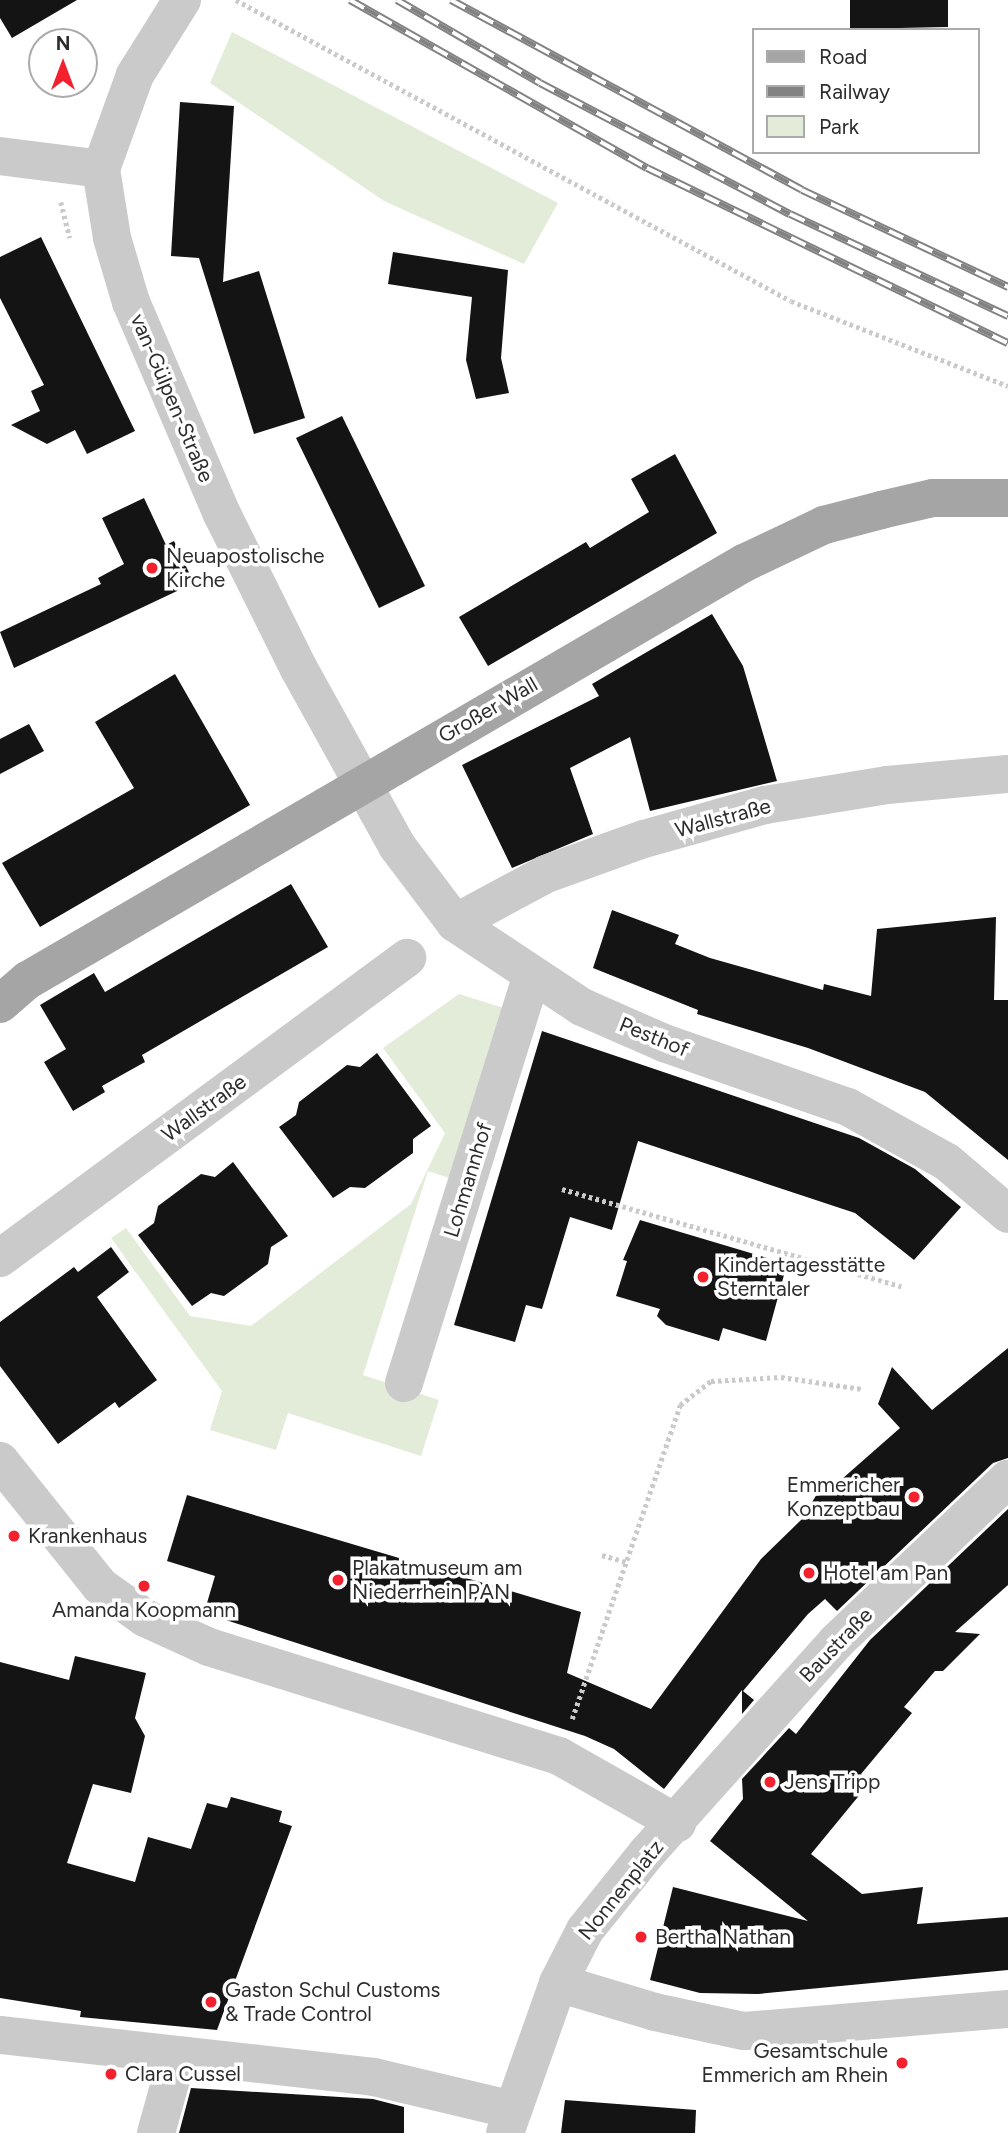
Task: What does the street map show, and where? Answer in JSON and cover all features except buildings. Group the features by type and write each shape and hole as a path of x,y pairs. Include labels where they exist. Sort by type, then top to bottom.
{"main road":[{"name":"Großer Wall","path":"0,1004 28,980 360,784 744,563 824,525 933,498 1008,498"}],"street":[{"name":"van-Gülpen-Straße","path":"182,0 135,75 101,169 112,238 131,302 222,514 360,784"},
{"path":"0,156 101,169"},
{"name":"Wallstraße","path":"455,923 545,874 644,839 765,805 887,785 1008,774"},
{"name":"Pesthof","path":"360,784 397,846 455,923 531,976 582,1007 664,1043 848,1107 947,1162 1008,1214"},
{"name":"Wallstraße","path":"0,1258 408,958"},
{"name":"Lohmannhof","path":"404,1383 531,976"},
{"name":"Nonnenplatz","path":"0,1461 25,1510 63,1545 100,1586 145,1618 209,1647 559,1756 677,1823 585,1930 558,1983 509,2122 374,2077 177,2058 0,2035"},
{"name":"Baustraße","path":"677,1823 836,1642 1008,1479"},
{"path":"558,1983 655,2012 744,2031 1008,2009"},
{"path":"156,2133 177,2058"}],"path":[{"path":"236,0 791,301 1008,386"},
{"path":"562,1189 901,1286"},
{"path":"559,1756 680,1405 711,1381 781,1377 862,1389"},
{"path":"602,1555 626,1562"}],"green space":[{"path":"232,32 558,203 524,264 384,201 210,83"},
{"path":"459,994 507,1009 452,1179 428,1171 363,1375 439,1400 421,1456 288,1413 276,1450 210,1430 222,1391 111,1238 126,1228 190,1316 251,1326 411,1204 445,1133 383,1048"}],"railway":[{"path":"350,0 647,168 1008,343"},
{"path":"397,0 540,83 790,214 1008,316"},
{"path":"451,0 802,190 1008,287"}],"place":[{"name":"Neuapostolische Kirche","path":"152,568"},
{"name":"Kindertagesstätte Sterntaler","path":"703,1277"},
{"name":"Emmericher Konzeptbau","path":"914,1497"},
{"name":"Krankenhaus","path":"14,1536"},
{"name":"Hotel am Pan","path":"809,1573"},
{"name":"Plakatmuseum am Niederrhein PAN","path":"338,1580"},
{"name":"Amanda Koopmann","path":"144,1586"},
{"name":"Jens Tripp","path":"770,1782"},
{"name":"Bertha Nathan","path":"641,1937"},
{"name":"Gaston Schul Customs & Trade Control","path":"211,2002"},
{"name":"Gesamtschule Emmerich am Rhein","path":"902,2063"},
{"name":"Clara Cussel","path":"111,2074"}]}
